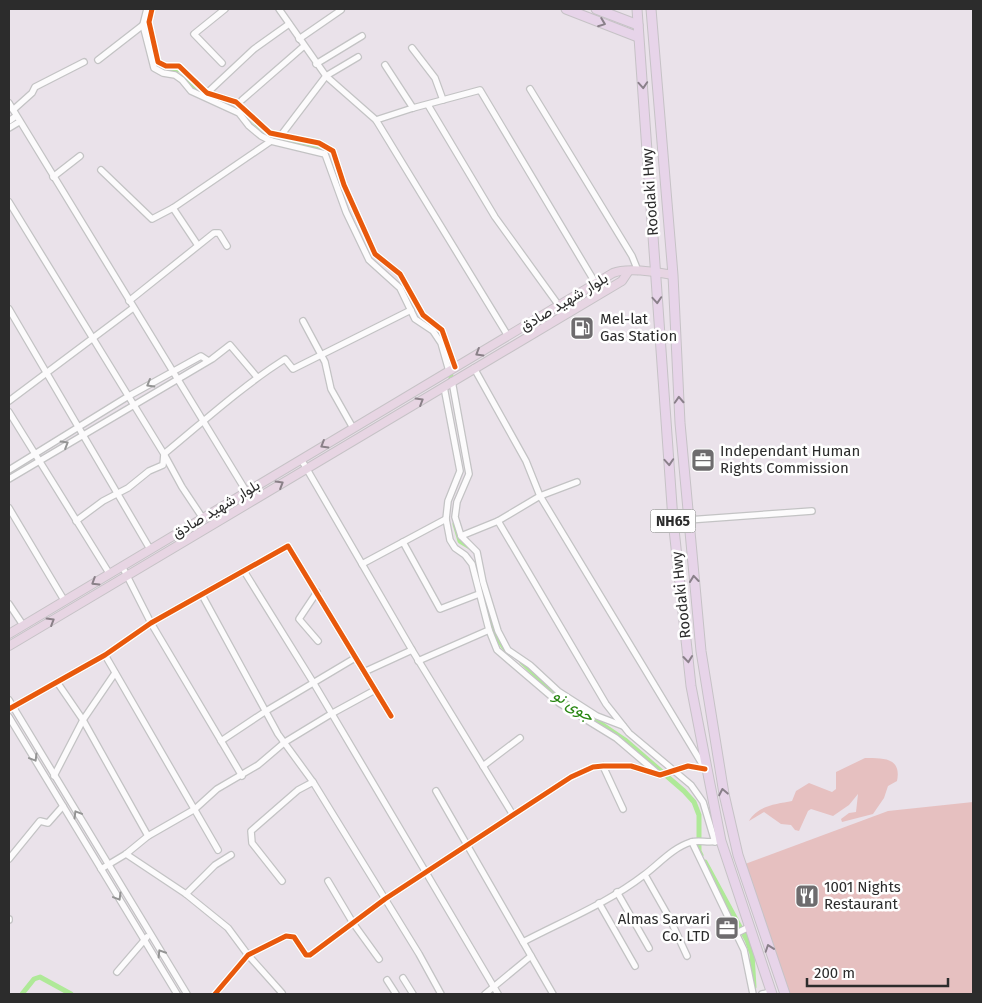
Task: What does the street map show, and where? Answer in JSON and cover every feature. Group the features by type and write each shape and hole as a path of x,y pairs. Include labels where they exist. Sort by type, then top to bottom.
{"highway":[{"path":"566,9 638,37"},
{"path":"596,9 638,24"},
{"name":"NH65","path":"637,9 638,37"},
{"name":"Roodaki Hwy","path":"651,9 673,275 688,520 701,652 724,794 738,856 785,994"},
{"name":"Roodaki Hwy","path":"638,37 652,202 655,271 673,520 691,686 718,841 742,930 768,994"}],"main road":[{"name":"بلوار شهید صادق","path":"9,634 613,273 619,271 628,272 622,282 474,368 9,646"},
{"path":"628,272 655,271 673,275"}],"street":[{"path":"147,9 143,26 154,68 182,80 191,91 236,102 262,128 270,133 319,143 332,151 344,185 375,254 400,274 423,315 442,330 452,369"},
{"path":"152,9 149,22 158,62 166,66 179,66 205,95 233,110 261,136 271,141 325,154 346,212 369,260 400,288 416,319 432,332 441,343 452,369"},
{"path":"222,63 194,34 225,9"},
{"path":"279,9 326,76 376,120 508,336"},
{"path":"299,39 340,10"},
{"path":"205,95 254,49 289,24"},
{"path":"98,60 143,26"},
{"path":"316,64 362,36"},
{"path":"242,100 304,46"},
{"path":"412,48 435,78 443,100"},
{"path":"282,134 326,76 358,57"},
{"path":"13,110 32,94 35,88 84,62"},
{"path":"385,65 413,108"},
{"path":"530,89 632,256 638,272"},
{"path":"376,120 480,90 596,284"},
{"path":"9,103 246,491"},
{"path":"428,105 495,217 560,304 565,314"},
{"path":"9,121 18,119"},
{"path":"9,128 18,119"},
{"path":"101,170 152,219 173,208 271,141"},
{"path":"53,177 80,156"},
{"path":"9,202 202,518"},
{"path":"173,208 197,244"},
{"path":"129,301 197,244 217,232 227,246"},
{"path":"9,401 133,308"},
{"path":"9,309 150,549"},
{"path":"76,521 148,471 163,465 164,454 204,422 231,397 284,360 292,369 411,310"},
{"path":"303,321 320,354 331,389 352,428"},
{"path":"9,478 230,345 258,377"},
{"path":"9,470 127,397 172,372 201,356 207,360"},
{"path":"474,368 526,461 540,496 705,769"},
{"path":"452,382 469,474 457,502 455,517 461,536 477,552 483,582 498,631 508,650 530,665 558,691 597,716 622,726"},
{"path":"444,387 460,471 448,501 446,519 450,540 469,559 489,630 501,655 559,703 616,738 660,775"},
{"path":"9,412 109,573"},
{"path":"301,458 418,661 513,815"},
{"path":"461,536 498,521 540,496 577,482"},
{"path":"9,508 64,600"},
{"path":"688,520 812,511"},
{"path":"362,564 446,519"},
{"path":"498,521 606,704 622,726 691,785 703,802 718,841 704,844 695,842 666,856 645,875 617,892 523,942"},
{"path":"403,542 440,609 479,594"},
{"path":"11,707 105,655 151,623 288,546 390,716"},
{"path":"122,566 151,623 242,776"},
{"path":"244,571 313,682 498,994"},
{"path":"317,592 299,619 318,641"},
{"path":"202,595 278,734 313,782 442,994"},
{"path":"9,604 23,625"},
{"path":"418,661 489,630"},
{"path":"364,672 412,650"},
{"path":"105,655 218,850"},
{"path":"222,741 266,711 355,658"},
{"path":"54,776 83,720 115,673"},
{"path":"57,682 83,720 148,836"},
{"path":"101,869 126,854 148,836 195,809 216,788 242,776 285,742 375,690"},
{"path":"9,700 11,707 187,994"},
{"path":"9,717 177,994"},
{"path":"483,766 520,738"},
{"path":"215,994 248,955 286,936 294,937 308,956 384,899 571,777 593,767 603,766 631,766 660,775 673,770 696,766 705,769"},
{"path":"603,766 623,809"},
{"path":"282,881 252,843 250,837 251,830 298,790 313,782"},
{"path":"436,791 553,994"},
{"path":"9,859 40,821 48,823 63,806"},
{"path":"695,842 742,930 753,994"},
{"path":"126,854 186,894 228,928 248,955 282,993"},
{"path":"186,894 215,866 231,855"},
{"path":"645,875 670,919 687,956"},
{"path":"328,881 353,923 379,959"},
{"path":"617,892 649,948"},
{"path":"599,902 635,966"},
{"path":"117,972 150,934"},
{"path":"485,994 531,956"},
{"path":"403,978 413,994"},
{"path":"387,980 396,994"}],"shaded area":[{"path":"865,758 889,760 894,763 898,773 897,781 888,786 884,798 873,814 842,822 841,819 849,813 856,812 858,794 849,805 833,816 811,809 808,811 799,831 795,830 791,825 781,824 764,812 749,821 752,816 762,809 792,801 796,791 809,783 832,792 836,789 836,772"},
{"path":"973,802 973,994 787,994 745,864 888,811"}],"waterway":[{"path":"154,58 160,68 181,70 201,94"},
{"path":"211,99 231,101"},
{"path":"247,114 274,136 295,144 330,150"},
{"path":"448,353 452,385"},
{"name":"جوی نو","path":"455,524 460,541 470,547"},
{"name":"جوی نو","path":"485,598 494,634 506,650"},
{"name":"جوی نو","path":"522,662 551,690 625,740 684,791 694,802 699,815 699,851 701,855"},
{"name":"جوی نو","path":"705,862 747,940 752,954 754,987"},
{"path":"22,994 34,979 40,977 71,994"}],"cycle path":[{"path":"152,9 149,22 158,62 166,66 179,66 207,93 236,102 270,133 319,143 333,151 344,185 375,254 400,274 423,315 442,330 455,367"},
{"path":"9,709 105,655 151,623 288,546 391,716"},
{"path":"215,994 248,955 286,936 294,937 306,955 310,955 385,899 571,777 593,767 603,766 631,766 660,775 688,766 705,769"}],"place":[{"name":"Mel-lat Gas Station","path":"582,328"},
{"name":"Independant Human Rights Commission","path":"703,460"},
{"name":"1001 Nights Restaurant","path":"807,896"},
{"name":"Almas Sarvari Co. LTD","path":"727,928"}]}
